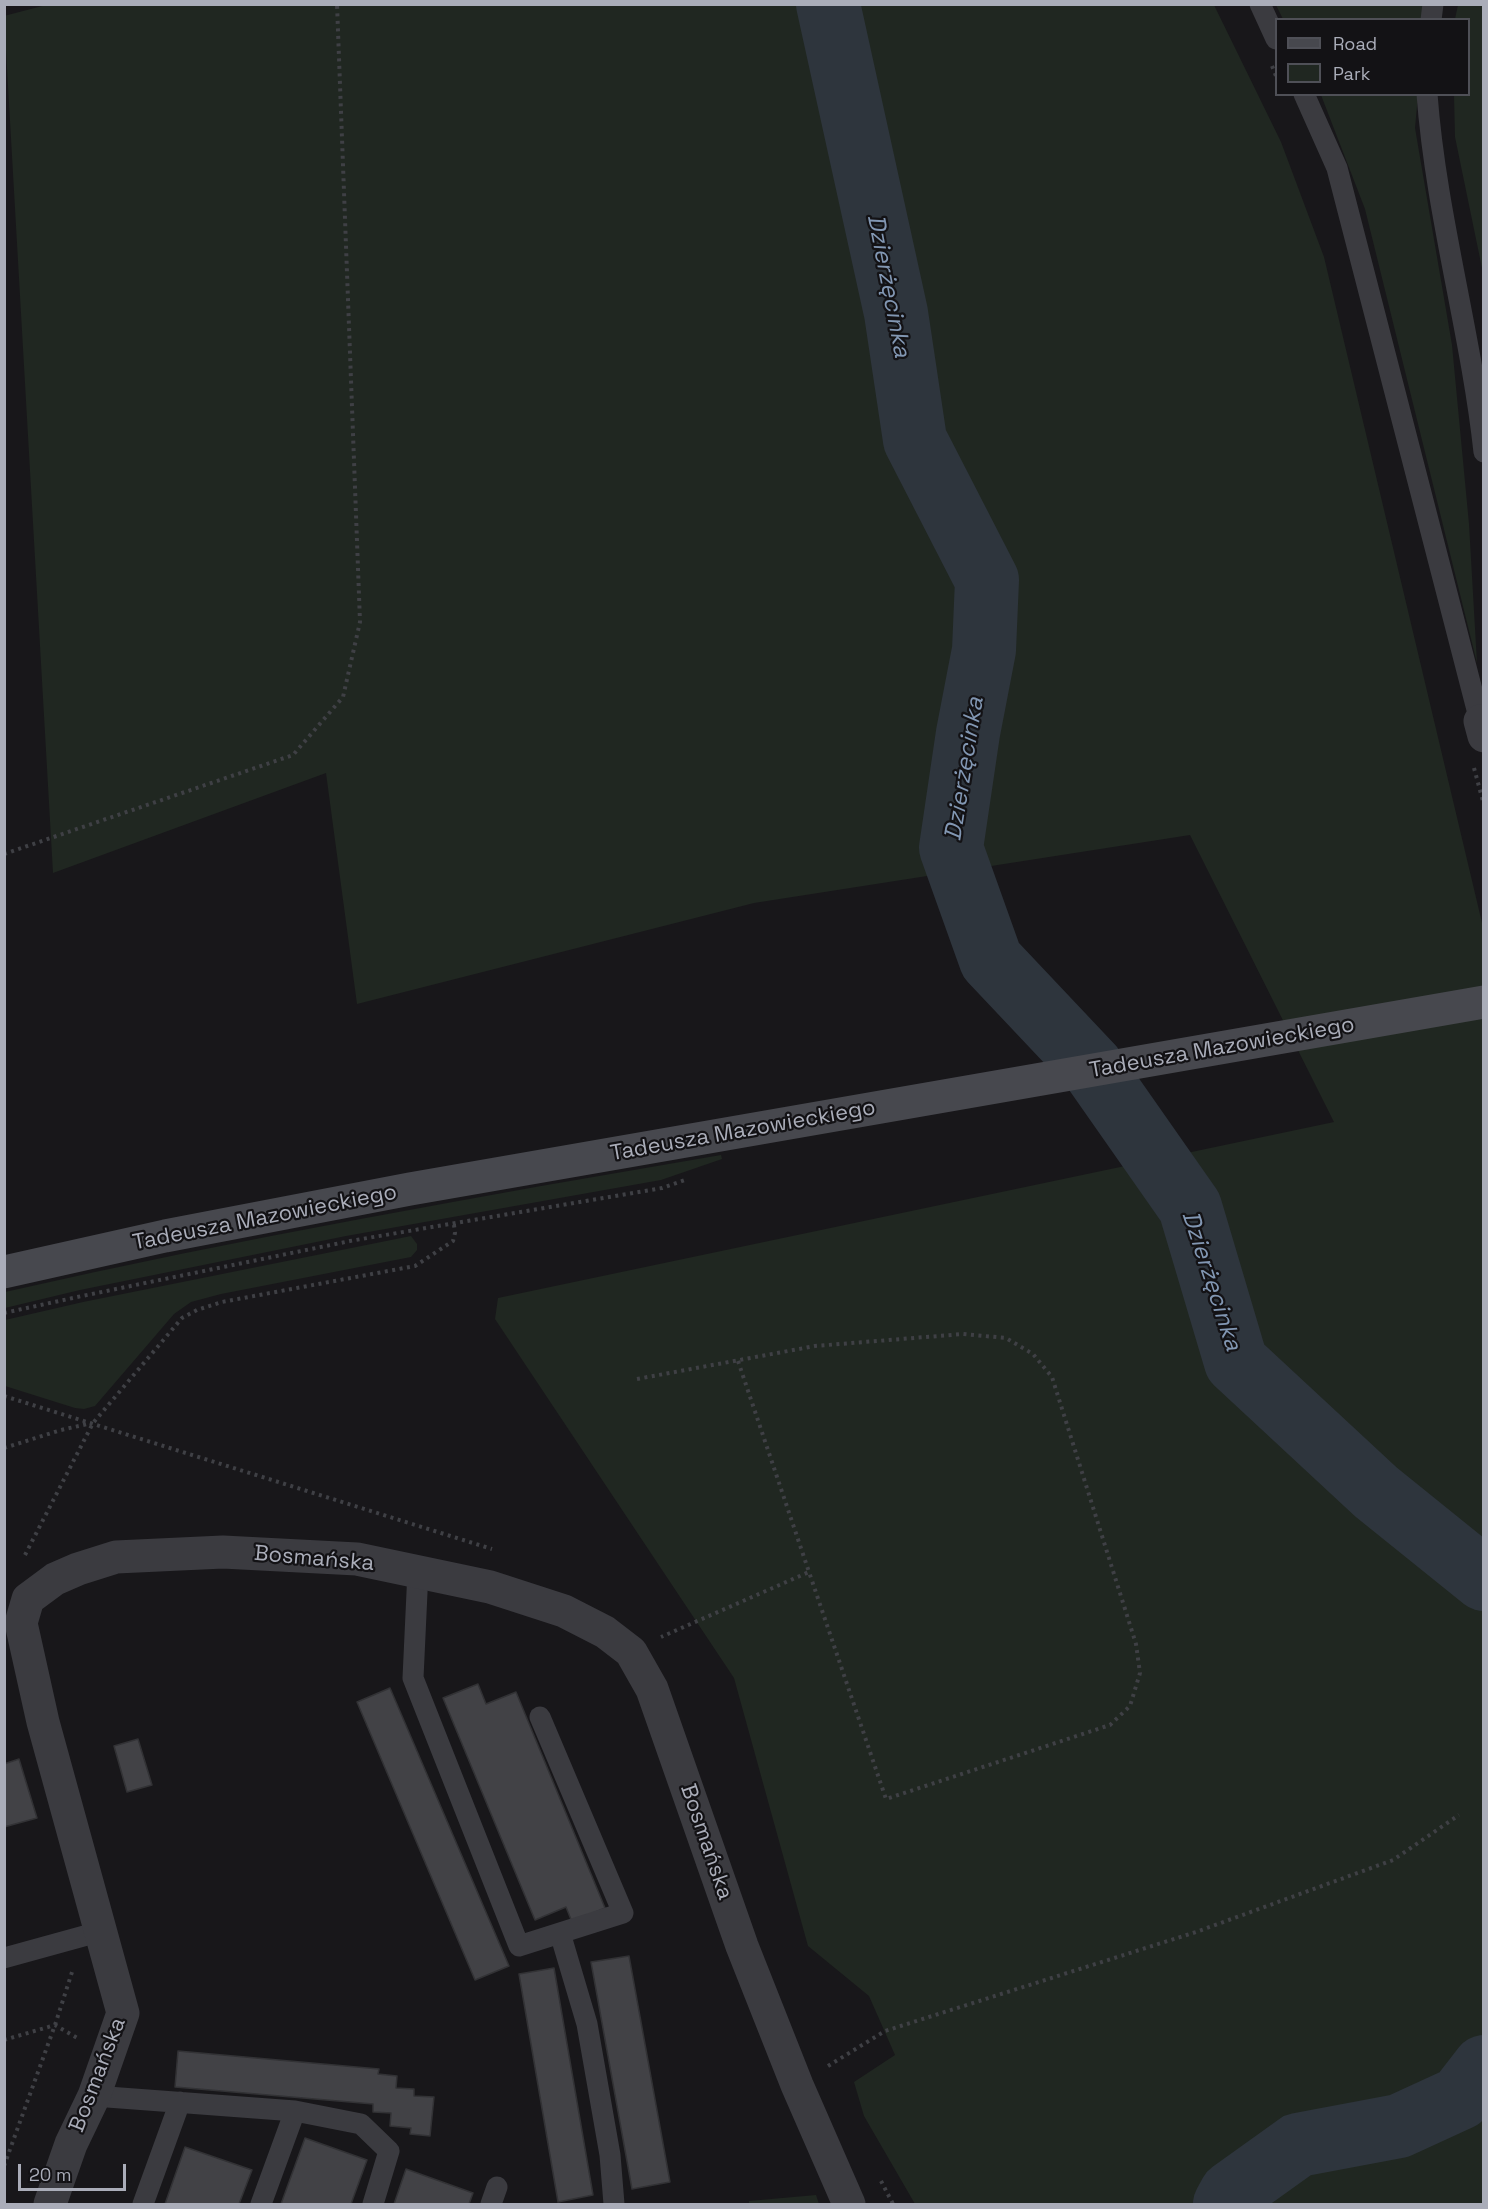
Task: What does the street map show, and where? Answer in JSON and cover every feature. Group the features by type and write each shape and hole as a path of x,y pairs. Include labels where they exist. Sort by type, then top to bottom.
{"main road":[{"name":"Tadeusza Mazowieckiego","path":"4,1272 260,1217 1484,1002"}],"street":[{"name":"Bosmańska","path":"50,2205 71,2144 94,2096 123,2013 43,1722 21,1623 28,1599 55,1579 78,1569 116,1557 223,1552 357,1559 490,1587 564,1611 605,1632 631,1652 652,1689 742,1946 797,2085 849,2205"}],"lane":[{"path":"1260,4 1275,37"},
{"path":"1305,96 1337,168 1482,720"},
{"path":"1427,96 1438,182 1476,385 1484,452"},
{"path":"417,1571 413,1678 519,1946 623,1913 540,1717"},
{"path":"4,1958 102,1931"},
{"path":"560,1933 587,2024 610,2155 614,2205"},
{"path":"94,2096 295,2111 361,2124 389,2151 373,2205"},
{"path":"144,2205 180,2102"},
{"path":"261,2205 295,2111"}],"path":[{"path":"4,854 293,755 343,697 360,622 336,4"},
{"path":"4,1313 350,1241 454,1225 453,1240 415,1266 222,1302 197,1310 182,1318 93,1423 21,1564"},
{"path":"637,1379 815,1346 963,1334 1006,1338 1033,1354 1052,1377 1136,1644 1140,1673 1130,1706 1110,1725 886,1799 738,1361"},
{"path":"4,1396 93,1423"},
{"path":"4,1448 61,1430 93,1423"},
{"path":"631,1652 808,1572"},
{"path":"797,2085 885,2031 1196,1932 1393,1860 1459,1815"},
{"path":"4,2040 55,2025 108,2056"}],"green space":[{"path":"50,4 1214,5 1281,142 1324,257 1483,927 1483,2204 915,2204 864,2116 854,2082 895,2055 869,1996 808,1946 734,1678 495,1319 498,1298 1334,1122 1190,835 754,903 357,1004 326,773 53,873 4,16"},
{"path":"1276,5 1427,5 1425,18 1282,18"},
{"path":"1458,5 1483,5 1483,273 1455,137 1454,96 1470,96 1470,18 1455,18"},
{"path":"1321,96 1418,96 1415,128 1452,345 1469,524 1477,663 1365,209"},
{"path":"721,1155 722,1159 661,1180 346,1236 80,1290 5,1308 5,1292 94,1272 362,1219"},
{"path":"411,1236 417,1244 417,1250 411,1257 221,1294 191,1302 174,1314 95,1406 84,1409 75,1408 5,1386 5,1320 83,1302"},
{"path":"816,2195 819,2204 749,2204 749,2201"}],"building":[{"path":"478,1684 486,1704 516,1692 605,1908 572,1922 566,1907 535,1920 443,1698"},
{"path":"390,1688 509,1966 475,1980 357,1702"},
{"path":"138,1739 152,1785 127,1792 114,1746"},
{"path":"19,1759 37,1818 4,1827 4,1764"},
{"path":"629,1956 670,2182 632,2189 591,1962"},
{"path":"554,1968 593,2195 558,2202 519,1974"},
{"path":"178,2051 379,2069 378,2074 397,2076 396,2088 414,2089 414,2096 434,2097 430,2136 410,2134 411,2128 390,2126 391,2113 373,2112 373,2104 175,2087"},
{"path":"305,2138 367,2160 351,2204 281,2204"},
{"path":"185,2147 252,2170 239,2204 165,2204"},
{"path":"406,2169 473,2193 469,2204 394,2204"}],"waterway":[{"name":"Dzierżęcinka","path":"828,4 896,313 915,440 987,580 984,650 968,733 951,848 991,960 1092,1067 1190,1207 1236,1362 1376,1492 1484,1579"},
{"name":"Dzierżęcinka","path":"1225,2204 1231,2193 1298,2145 1399,2126 1460,2098 1484,2067"}]}
